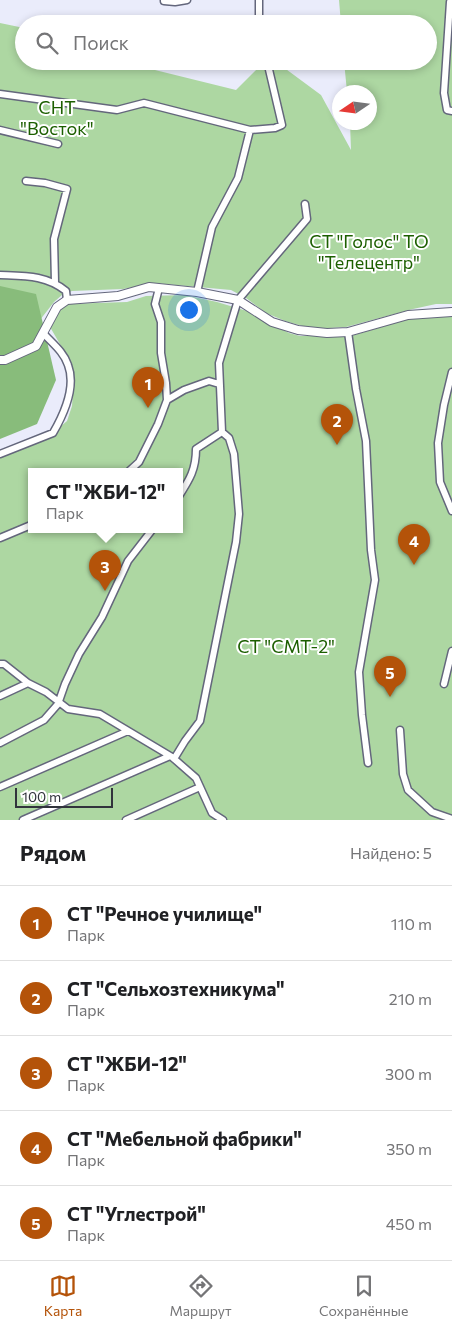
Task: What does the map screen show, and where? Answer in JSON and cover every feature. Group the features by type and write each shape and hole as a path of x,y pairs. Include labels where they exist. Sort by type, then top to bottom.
{"street":[{"path":"164,0 175,2 187,0"},
{"path":"259,0 259,15"},
{"path":"449,2 444,93 447,110 452,111"},
{"path":"0,94 117,110 144,103 250,130 275,128 282,125 269,70"},
{"path":"0,130 58,144"},
{"path":"197,292 212,227 238,178 250,130"},
{"path":"26,181 46,183 67,189 54,240 54,282"},
{"path":"23,820 172,757 200,722 236,542 239,514 234,454 229,438 222,432 219,363 238,300 307,219 305,204"},
{"path":"0,275 28,276 54,282 66,291 67,300"},
{"path":"0,360 5,360 36,346 58,306 67,300 118,296 149,288 197,292 238,300 272,322 298,330 327,333 348,332 408,315 452,312"},
{"path":"132,468 138,462 158,424 167,400 161,353 161,322 155,304 159,288"},
{"path":"348,332 366,441 371,550 375,580 359,672 368,762"},
{"path":"0,454 53,432 58,425 71,389 68,365 59,350 43,333"},
{"path":"452,372 438,443 440,482 452,511"},
{"path":"167,400 184,390 209,381 219,384"},
{"path":"183,490 196,464 196,449 222,432"},
{"path":"0,538 28,526"},
{"path":"0,742 44,720 59,702 79,654 102,617 128,561 150,533"},
{"path":"444,684 452,651"},
{"path":"0,664 4,664 28,683 68,709 100,714 172,757 196,778 212,813 223,820"},
{"path":"0,696 28,683"},
{"path":"400,730 403,774 408,790 432,812 452,819"},
{"path":"0,787 128,731"},
{"path":"126,820 200,787"}],"green space":[{"path":"339,0 452,0 452,304 436,304 346,327 313,329 266,313 246,298 231,290 154,283 123,289 72,291 62,295 54,302 29,334 0,344 0,23 15,26 15,70 155,70 236,90 256,70 287,70 321,95 332,115 332,130 340,130 351,150 350,130 377,130 377,85 346,85 345,70 437,70 437,15 340,15"},
{"path":"0,286 36,294 56,380 37,424 0,439"},
{"name":"СТ \"СМТ-2\"","path":"185,295 247,311 289,333 300,336 351,336 416,317 452,316 452,820 0,820 0,456 53,433 67,421 72,406 74,375 71,363 50,327 56,314 66,304 127,302 146,296"}],"place":[{"name":"СТ \"Речное училище\"","path":"148,408"},
{"name":"СТ \"Сельхозтехникума\"","path":"337,445"},
{"name":"СТ \"Мебельной фабрики\"","path":"414,565"},
{"name":"СТ \"ЖБИ-12\"","path":"105,591"},
{"name":"СТ \"Углестрой\"","path":"390,697"}],"park label":[{"name":"СНТ \"Восток\"","path":"57,118"},
{"name":"СТ \"Голос\" ТО \"Телецентр\"","path":"369,252"}]}
